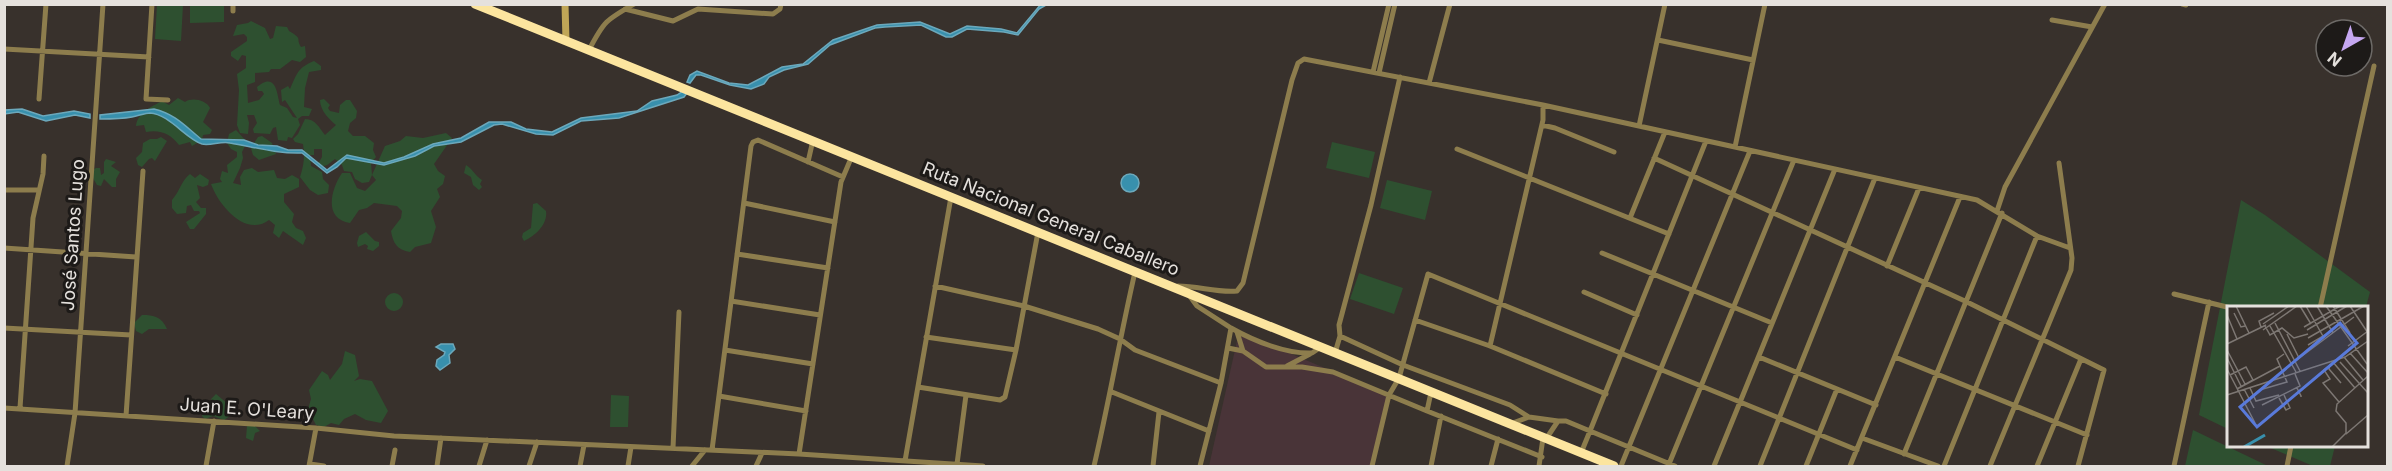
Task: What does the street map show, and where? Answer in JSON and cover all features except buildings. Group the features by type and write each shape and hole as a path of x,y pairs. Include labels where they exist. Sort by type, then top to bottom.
{"highway":[{"name":"Ruta Nacional General Caballero","path":"475,4 1614,466"}],"street":[{"path":"39,99 46,4"},
{"name":"José Santos Lugo","path":"67,466 75,413 103,4"},
{"path":"152,4 146,99 168,100"},
{"path":"565,4 566,41"},
{"path":"589,50 603,24 616,13 634,4"},
{"path":"626,9 673,21 701,7 774,14 782,4"},
{"path":"1376,72 1389,4"},
{"path":"1376,72 1395,4"},
{"path":"1430,83 1450,4"},
{"path":"1639,126 1665,4"},
{"path":"1735,147 1765,4"},
{"path":"1904,454 1967,302 1999,212 2005,187 2106,4"},
{"path":"2052,20 2092,27"},
{"path":"1658,40 1753,60"},
{"path":"4,49 149,57"},
{"path":"1172,286 1199,286 1221,292 1237,291 1243,283 1292,80 1298,63 1304,59 1543,105 1977,200 2037,236 2070,248"},
{"path":"1335,353 1340,336 1339,325 1400,77"},
{"path":"2320,306 2371,78"},
{"path":"1490,346 1542,125 1543,105"},
{"path":"1542,125 1614,152"},
{"path":"1630,218 1665,132"},
{"path":"712,450 753,142 758,140 843,177"},
{"path":"808,162 813,140"},
{"path":"1581,453 1706,141"},
{"path":"1456,149 1669,234"},
{"path":"1621,466 1750,151"},
{"path":"20,408 34,206 44,156"},
{"path":"799,454 843,177 852,156"},
{"path":"1654,158 1967,302 2104,370 2078,466"},
{"path":"1340,336 1403,365 1510,405 1529,417 1566,421 1672,465 1700,387 1794,160"},
{"path":"1990,466 2071,270 2059,163"},
{"path":"1714,466 1835,169"},
{"path":"126,416 143,171"},
{"path":"1760,466 1875,178"},
{"path":"1887,266 1919,188"},
{"path":"4,190 39,190"},
{"path":"905,461 951,197"},
{"path":"1850,466 1960,197"},
{"path":"744,203 835,222"},
{"path":"918,387 1000,400 1005,397 1038,232"},
{"path":"1944,466 2037,236"},
{"path":"4,248 136,257"},
{"path":"1602,253 1772,323"},
{"path":"737,254 828,268"},
{"path":"1094,466 1112,392 1120,339 1135,272"},
{"path":"1372,466 1389,395 1399,378 1428,274 1857,450"},
{"path":"935,286 1024,306 1098,329 1120,339 1134,350 1221,383"},
{"path":"1584,292 1637,315"},
{"path":"1189,293 1197,306 1234,330 1288,350 1312,353"},
{"path":"2174,294 2227,307"},
{"path":"731,301 820,315"},
{"path":"2174,466 2210,302"},
{"path":"673,448 679,312"},
{"path":"1415,320 1490,346 1606,394"},
{"path":"4,328 131,335"},
{"path":"1200,466 1234,330"},
{"path":"1234,330 1243,351"},
{"path":"926,337 1016,350"},
{"path":"1285,367 1321,347"},
{"path":"1228,348 1243,351 1266,367 1319,368 1542,457"},
{"path":"725,350 813,364"},
{"path":"1759,357 1876,405"},
{"path":"1895,357 2087,435"},
{"path":"2037,466 2081,359"},
{"path":"1806,466 1837,389"},
{"path":"1112,392 1209,431"},
{"path":"1427,411 1434,392"},
{"path":"957,464 966,395"},
{"path":"719,396 806,411"},
{"name":"Juan E. O'Leary","path":"4,408 441,438 799,454 983,466"},
{"path":"1153,466 1159,412"},
{"path":"1431,466 1441,416"},
{"path":"1510,424 1529,417"},
{"path":"206,466 213,421"},
{"path":"1539,466 1545,438 1558,421"},
{"path":"316,428 310,465 324,466"},
{"path":"437,466 441,438"},
{"path":"1862,438 1938,466"},
{"path":"1491,466 1498,439"},
{"path":"479,466 487,440"},
{"path":"530,466 537,442"},
{"path":"580,466 584,445"},
{"path":"628,466 632,447"},
{"path":"2287,466 2291,447"},
{"path":"392,466 395,450"},
{"path":"692,466 705,450"},
{"path":"756,466 762,453"}],"shaded area":[{"path":"1239,332 1389,395 1372,466 1209,466"}],"green space":[{"path":"157,5 183,5 181,41 155,39"},
{"path":"190,5 224,5 224,22 190,23"},
{"path":"251,21 265,28 270,39 273,38 276,26 287,27 298,37 301,47 305,46 306,57 300,62 292,60 280,69 255,73 255,82 247,85 248,103 259,100 264,94 258,91 257,87 268,81 272,82 280,105 287,108 293,117 297,118 285,100 282,102 281,90 288,86 290,89 298,72 304,66 314,61 321,66 321,70 309,72 305,88 304,107 312,109 309,116 302,116 298,119 300,125 292,138 288,137 287,141 278,140 276,127 270,134 254,133 253,129 257,123 254,115 247,115 248,134 240,133 237,125 239,90 237,74 246,68 246,56 242,55 238,61 231,56 231,52 247,41 247,37 244,34 233,36 237,25"},
{"path":"178,98 185,102 199,100 210,108 203,122 212,130 210,134 203,135 202,140 192,146 190,142 179,145 165,133 146,132 144,125 136,126 139,117 149,108 162,101 169,105"},
{"path":"324,99 330,105 328,108 330,111 339,113 340,105 350,100 357,111 356,118 350,123 348,131 353,136 365,136 374,143 373,150 376,157 371,163 372,175 369,182 362,183 355,179 352,172 344,171 342,165 335,159 325,166 318,164 322,157 322,149 314,149 314,155 310,155 311,166 322,172 323,179 329,185 328,193 318,195 310,190 300,177 304,160 303,144 293,139 305,119 315,122 325,135 336,125 322,108 320,100"},
{"path":"236,130 247,142 233,183 241,185 240,177 244,170 252,168 258,172 274,170 277,178 285,179 292,175 299,179 299,187 284,194 284,202 294,214 292,222 296,228 303,231 306,238 303,245 283,231 279,238 273,233 275,225 269,220 251,225 242,222 220,201 211,184 222,182 220,179 222,171 228,173 227,165 237,157 237,152 227,143 229,134"},
{"path":"446,133 452,138 434,164 445,176 443,184 437,189 440,197 431,211 436,227 431,243 415,247 410,252 396,245 391,231 401,218 402,211 397,206 374,203 359,210 350,223 336,216 332,202 335,187 342,173 350,173 357,188 365,191 376,180 372,175 385,146 400,141 406,136 423,138"},
{"path":"262,136 272,143 276,154 259,160 253,155 249,142 254,143 258,137"},
{"path":"161,137 167,141 155,161 152,158 142,167 138,165 136,158 142,152 143,143"},
{"path":"1332,142 1375,152 1369,178 1326,168"},
{"path":"106,159 116,162 111,166 120,172 116,179 116,187 112,187 104,179 101,186 97,185 93,178 93,170 96,168 100,168 101,175 104,173"},
{"path":"466,165 482,180 480,184 482,187 479,190 473,185 471,177 464,173"},
{"path":"190,174 195,178 200,174 209,180 208,185 203,187 197,185 200,198 196,202 201,208 206,208 206,214 194,229 190,229 186,222 200,213 199,211 194,211 191,205 187,206 186,213 177,214 172,208 172,200"},
{"path":"1387,180 1432,191 1425,220 1380,208"},
{"path":"2241,200 2370,292 2366,306 2227,306 2227,429 2199,415"},
{"path":"537,203 546,211 545,220 536,233 524,241 523,233 531,228 533,204"},
{"path":"366,232 379,242 379,246 373,251 367,249 368,246 365,244 358,247 359,236"},
{"path":"1359,273 1403,288 1394,314 1350,299"},
{"path":"394,293 400,296 403,302 400,308 394,311 388,308 385,302 388,296"},
{"path":"142,315 157,318 167,329 149,329 142,334 136,331 134,323"},
{"path":"345,351 355,355 359,376 354,381 360,379 372,381 388,411 381,423 366,420 355,414 344,419 339,425 331,423 324,427 316,425 308,409 311,399 309,390 322,371 328,375 330,380 342,364"},
{"path":"216,394 228,404 233,405 230,416 224,420 213,416 205,419 202,416 204,403 212,403 211,399"},
{"path":"611,395 629,396 628,427 610,427"},
{"path":"247,426 255,426 260,431 255,433 253,441 246,438"},
{"path":"2193,430 2268,466 2185,466"},
{"path":"2268,447 2335,447 2330,466 2313,466"}],"water":[{"path":"1041,4 1046,5 1039,9 1018,35 967,29 952,37 946,37 921,25 875,28 830,45 808,64 784,70 769,77 764,84 751,89 730,85 701,75 696,75 690,83 687,82 690,75 697,71 729,83 748,85 782,67 803,64 833,40 877,25 920,22 950,34 967,26 1017,33"},
{"path":"683,91 687,93 684,97 619,118 581,121 553,135 536,134 502,124 494,125 461,142 434,146 415,156 384,165 346,158 327,173 302,153 227,143 202,144 157,114 100,119 100,115 154,109 174,117 201,139 244,140 258,145 302,150 327,170 347,155 384,163 433,144 461,138 489,122 511,122 526,129 552,132 581,118 637,111 652,101 677,95"},
{"path":"22,109 43,116 74,111 90,114 90,118 75,115 46,121 18,112 5,114 5,110"},
{"path":"1130,174 1136,177 1139,183 1136,189 1130,192 1124,189 1121,183 1124,177"},
{"path":"441,344 453,344 455,349 449,355 450,363 440,370 436,366 437,360 445,352 436,347"}]}
